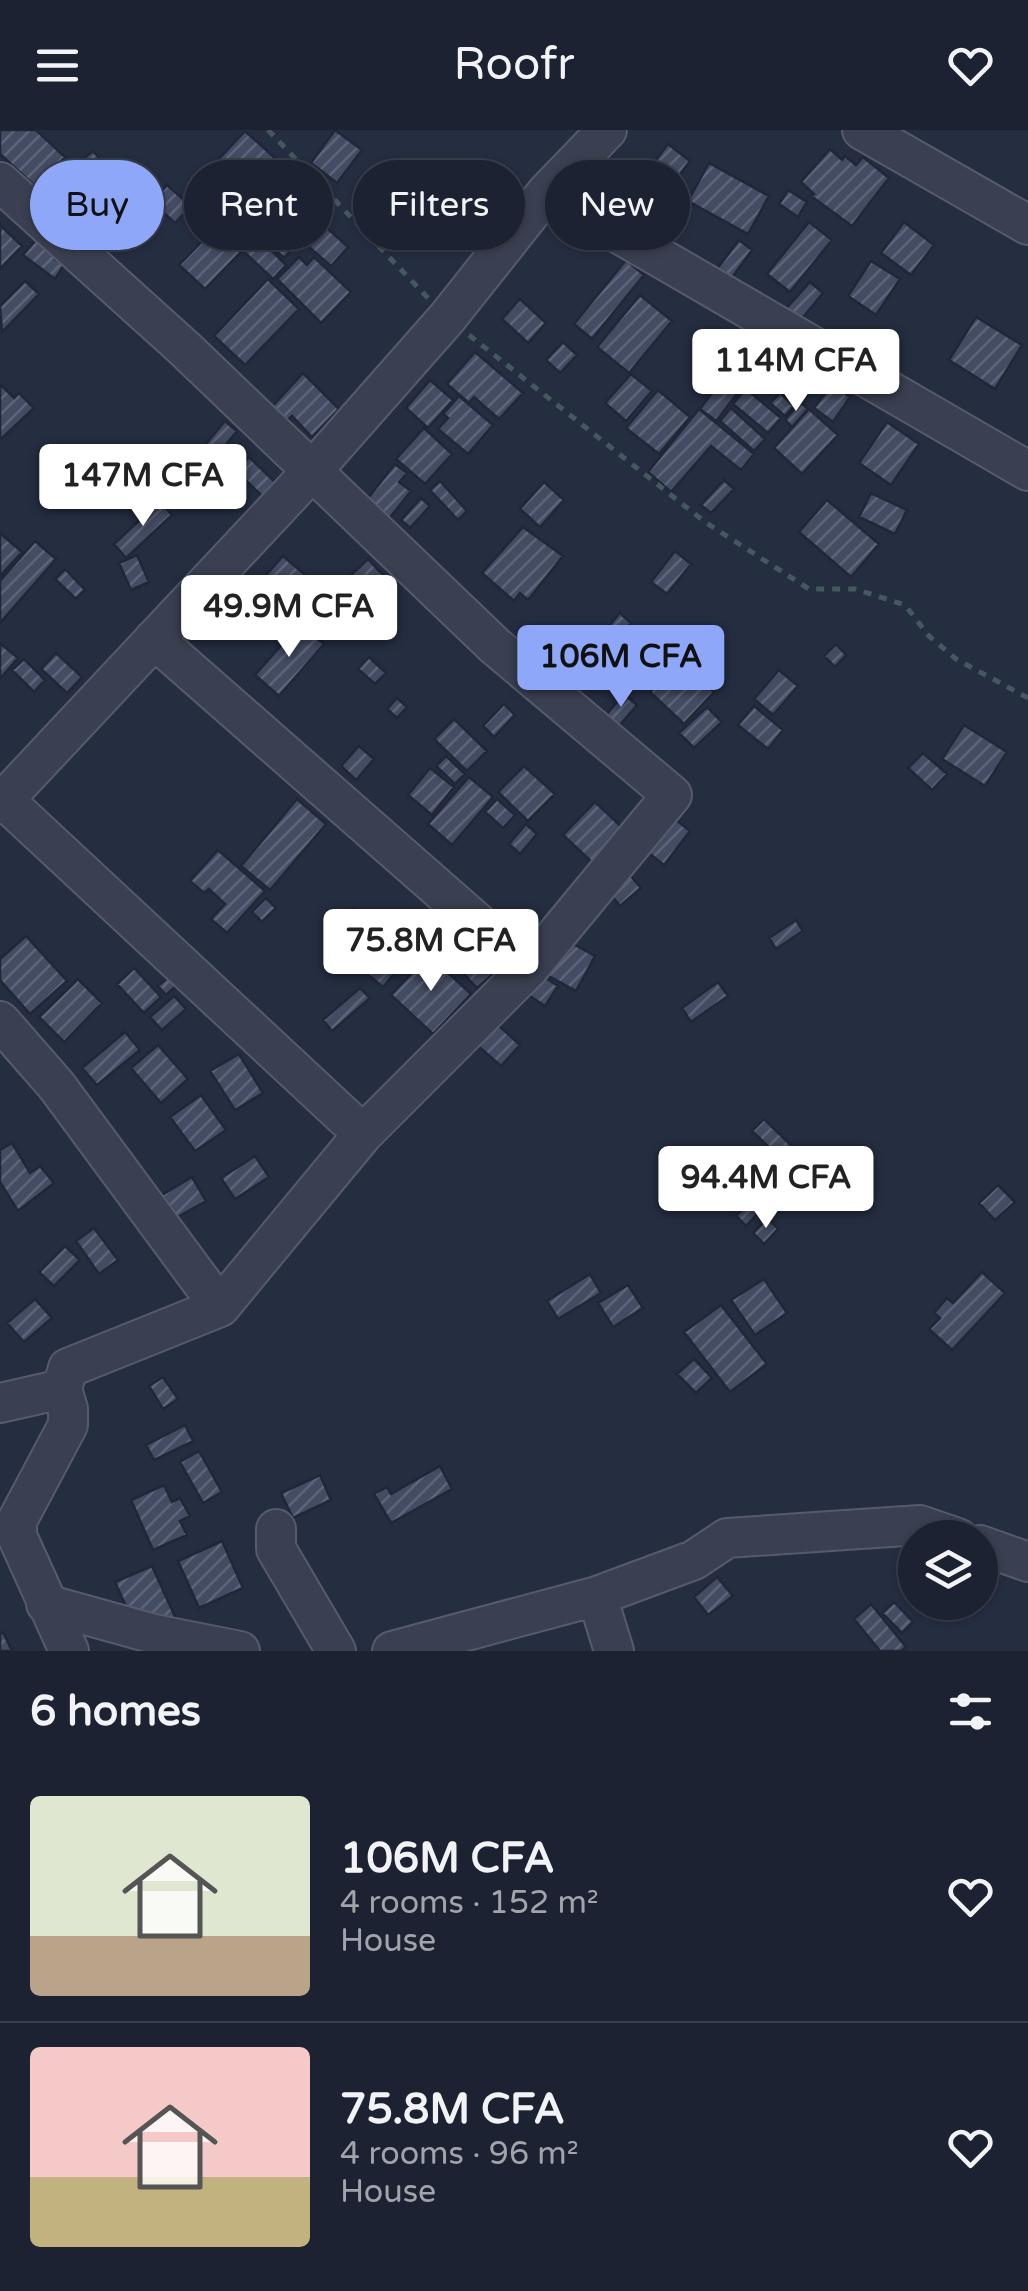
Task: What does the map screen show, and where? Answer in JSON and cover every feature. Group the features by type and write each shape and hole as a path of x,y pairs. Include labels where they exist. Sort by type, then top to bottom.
{"street":[{"path":"578,160 608,130"},
{"path":"862,130 1028,224"},
{"path":"0,182 314,470 495,646 672,795 529,968 362,1134 220,1307 68,1368 62,1389 68,1425 17,1521 17,1536 69,1651"},
{"path":"362,1134 1,800 314,470 447,318 545,195"},
{"path":"647,250 1028,471"},
{"path":"154,639 529,968"},
{"path":"0,1021 56,1085 220,1307"},
{"path":"0,1403 62,1389"},
{"path":"392,1651 597,1596 694,1560 727,1538 898,1526"},
{"path":"276,1529 276,1549 336,1651"},
{"path":"998,1551 1028,1562"},
{"path":"597,1596 614,1651"},
{"path":"46,1604 154,1634 240,1651"}],"path":[{"path":"268,130 447,318 705,522 808,589 855,589 906,604 929,636 956,659 1028,698"}],"building":[{"path":"0,130 36,130 65,157 30,160 30,182 0,154"},
{"path":"335,130 362,150 337,183 333,180 333,160 313,160"},
{"path":"245,131 277,160 218,160"},
{"path":"668,144 689,160 656,160"},
{"path":"830,149 842,160 845,156 856,165 863,157 889,178 852,226 811,196 814,194 801,182"},
{"path":"93,151 101,160 82,160"},
{"path":"709,163 769,196 748,234 690,202"},
{"path":"167,185 184,200 184,213 175,223 164,213"},
{"path":"788,190 807,202 798,217 779,204"},
{"path":"809,222 832,240 790,292 767,274"},
{"path":"904,222 934,245 911,275 881,253"},
{"path":"0,225 22,246 0,269"},
{"path":"333,233 348,247 331,266 312,250 333,250"},
{"path":"739,240 752,250 728,283 714,273"},
{"path":"30,247 30,250 60,250 55,259 64,265 55,279 23,255"},
{"path":"194,250 242,251 205,289 179,265"},
{"path":"242,250 271,250 286,265 273,279"},
{"path":"275,250 291,250 284,258"},
{"path":"299,257 307,265 314,257 351,292 321,323 277,279"},
{"path":"626,260 644,275 592,339 574,324"},
{"path":"871,261 900,279 876,315 848,296"},
{"path":"268,279 299,309 245,365 214,336"},
{"path":"25,281 39,294 2,332 0,306"},
{"path":"810,282 823,293 799,322 785,310"},
{"path":"640,295 672,321 629,373 597,347"},
{"path":"520,299 546,323 528,343 502,319"},
{"path":"976,317 1022,345 995,389 949,360"},
{"path":"563,342 577,355 560,373 546,360"},
{"path":"747,347 763,360 716,421 700,409"},
{"path":"475,352 523,393 499,419 474,397 469,403 447,384"},
{"path":"720,356 730,365 705,391 695,382"},
{"path":"798,358 814,371 804,385 787,373"},
{"path":"303,373 339,409 312,437 292,416 285,422 271,408"},
{"path":"631,374 652,391 626,421 605,403"},
{"path":"430,380 453,400 428,428 406,408"},
{"path":"0,384 14,398 19,393 34,408 0,440"},
{"path":"832,384 850,397 833,422 814,408"},
{"path":"746,389 781,418 768,433 733,404"},
{"path":"658,390 690,417 659,454 626,428"},
{"path":"780,393 794,406 785,416 770,403"},
{"path":"459,396 493,425 468,454 438,429 448,418 443,414"},
{"path":"800,402 808,409 792,427 785,420"},
{"path":"731,408 765,439 754,451 720,421"},
{"path":"699,409 754,454 741,470 711,446 671,492 648,472"},
{"path":"809,409 838,435 802,474 774,448"},
{"path":"225,421 237,431 203,472 191,462"},
{"path":"887,422 919,444 891,485 859,463"},
{"path":"424,428 452,454 425,484 396,459"},
{"path":"249,457 277,484 264,498 236,471"},
{"path":"395,464 407,473 399,482 411,491 384,525 361,507"},
{"path":"724,480 734,489 711,513 701,505"},
{"path":"440,481 467,511 458,520 430,490"},
{"path":"544,482 564,500 540,527 520,509"},
{"path":"871,493 907,510 895,534 859,517"},
{"path":"421,498 430,506 410,528 401,520"},
{"path":"827,500 879,544 851,577 799,532"},
{"path":"160,501 172,515 126,558 114,544"},
{"path":"523,527 563,556 528,600 520,593 514,601 482,573"},
{"path":"0,533 22,552 0,576"},
{"path":"35,541 56,559 0,623 0,581"},
{"path":"675,551 691,564 667,594 651,582"},
{"path":"137,555 149,582 131,590 119,563"},
{"path":"283,556 323,590 300,617 260,582"},
{"path":"368,559 391,584 357,617 333,592"},
{"path":"65,569 85,590 76,599 55,579"},
{"path":"620,613 631,623 619,636 608,627"},
{"path":"300,624 324,644 279,696 255,675"},
{"path":"605,633 625,649 597,683 577,667"},
{"path":"0,643 18,658 0,679"},
{"path":"836,644 846,655 835,667 824,656"},
{"path":"56,653 82,677 67,693 41,669"},
{"path":"369,657 386,673 375,684 358,669"},
{"path":"24,659 45,680 34,692 12,670"},
{"path":"680,660 714,692 684,724 650,692"},
{"path":"779,670 798,686 773,715 754,699"},
{"path":"624,694 637,705 618,727 605,716"},
{"path":"397,698 407,707 397,718 387,709"},
{"path":"504,704 515,715 494,737 483,726"},
{"path":"754,706 783,730 768,749 738,725"},
{"path":"707,707 722,722 694,748 679,733"},
{"path":"454,719 487,751 467,771 434,739"},
{"path":"964,725 1007,752 985,786 942,759"},
{"path":"359,746 374,759 356,780 341,766"},
{"path":"923,753 947,774 932,790 908,768"},
{"path":"446,756 465,774 455,784 436,766"},
{"path":"524,766 555,794 528,821 498,792"},
{"path":"430,768 454,787 432,815 408,795"},
{"path":"469,777 493,797 452,845 428,824"},
{"path":"297,799 326,824 270,890 241,866"},
{"path":"497,799 515,815 503,828 485,812"},
{"path":"595,802 627,832 595,865 563,835"},
{"path":"671,816 690,831 664,865 645,850"},
{"path":"526,824 537,834 520,854 509,844"},
{"path":"218,850 265,891 227,933 211,919 225,904 209,889 204,893 190,881"},
{"path":"629,874 641,888 620,906 608,891"},
{"path":"266,898 276,908 262,922 252,912"},
{"path":"354,908 410,955 383,987 326,940"},
{"path":"796,920 803,931 776,949 769,938"},
{"path":"26,936 67,981 30,1014 0,980 0,959"},
{"path":"468,940 497,970 477,988 449,958"},
{"path":"566,940 595,956 576,991 547,975"},
{"path":"429,955 471,994 433,1034 391,995"},
{"path":"134,968 161,997 144,1013 117,984"},
{"path":"176,970 184,979 166,995 158,986"},
{"path":"535,971 558,986 545,1006 522,991"},
{"path":"78,979 102,1003 64,1042 39,1017"},
{"path":"718,982 728,996 691,1022 682,1008"},
{"path":"360,988 370,998 332,1031 323,1020"},
{"path":"174,996 186,1009 162,1030 150,1017"},
{"path":"497,1024 520,1045 501,1066 478,1046"},
{"path":"125,1032 140,1050 97,1085 82,1068"},
{"path":"158,1045 188,1079 161,1103 131,1068"},
{"path":"239,1054 263,1093 235,1110 210,1071"},
{"path":"201,1095 226,1130 195,1151 170,1117"},
{"path":"764,1119 795,1149 777,1165 766,1155 771,1149 752,1131"},
{"path":"12,1143 30,1173 40,1166 54,1183 18,1211 0,1182 0,1150"},
{"path":"255,1156 269,1177 235,1199 221,1178"},
{"path":"774,1176 791,1192 767,1217 760,1211 746,1226 736,1216"},
{"path":"192,1177 206,1201 176,1218 162,1195"},
{"path":"998,1185 1015,1202 995,1220 979,1203"},
{"path":"768,1218 778,1229 764,1244 753,1233"},
{"path":"94,1228 118,1260 99,1274 76,1241"},
{"path":"65,1246 80,1260 54,1286 39,1272"},
{"path":"982,1272 1005,1293 952,1350 929,1329 940,1318 934,1313 947,1298 953,1303"},
{"path":"590,1274 601,1293 558,1319 547,1301"},
{"path":"764,1279 787,1313 755,1335 731,1300"},
{"path":"628,1285 643,1308 613,1327 598,1303"},
{"path":"35,1299 52,1318 24,1342 7,1323"},
{"path":"721,1305 767,1364 730,1392 684,1332"},
{"path":"694,1359 712,1378 696,1393 677,1374"},
{"path":"163,1377 178,1399 163,1409 149,1386"},
{"path":"185,1425 193,1441 154,1460 146,1445"},
{"path":"199,1451 222,1492 203,1503 180,1462"},
{"path":"440,1466 452,1489 391,1523 374,1494 387,1487 391,1494"},
{"path":"320,1475 331,1500 293,1518 281,1493"},
{"path":"164,1485 172,1502 180,1498 190,1516 180,1521 187,1535 153,1550 131,1500"},
{"path":"222,1541 243,1588 199,1608 178,1561"},
{"path":"152,1566 177,1621 118,1607 125,1604 115,1582"},
{"path":"717,1577 733,1596 708,1615 694,1597"},
{"path":"894,1602 898,1620 913,1622 902,1633 882,1613"},
{"path":"871,1604 906,1647 901,1651 880,1651 854,1619"},
{"path":"3,1632 12,1651 0,1651"}]}
